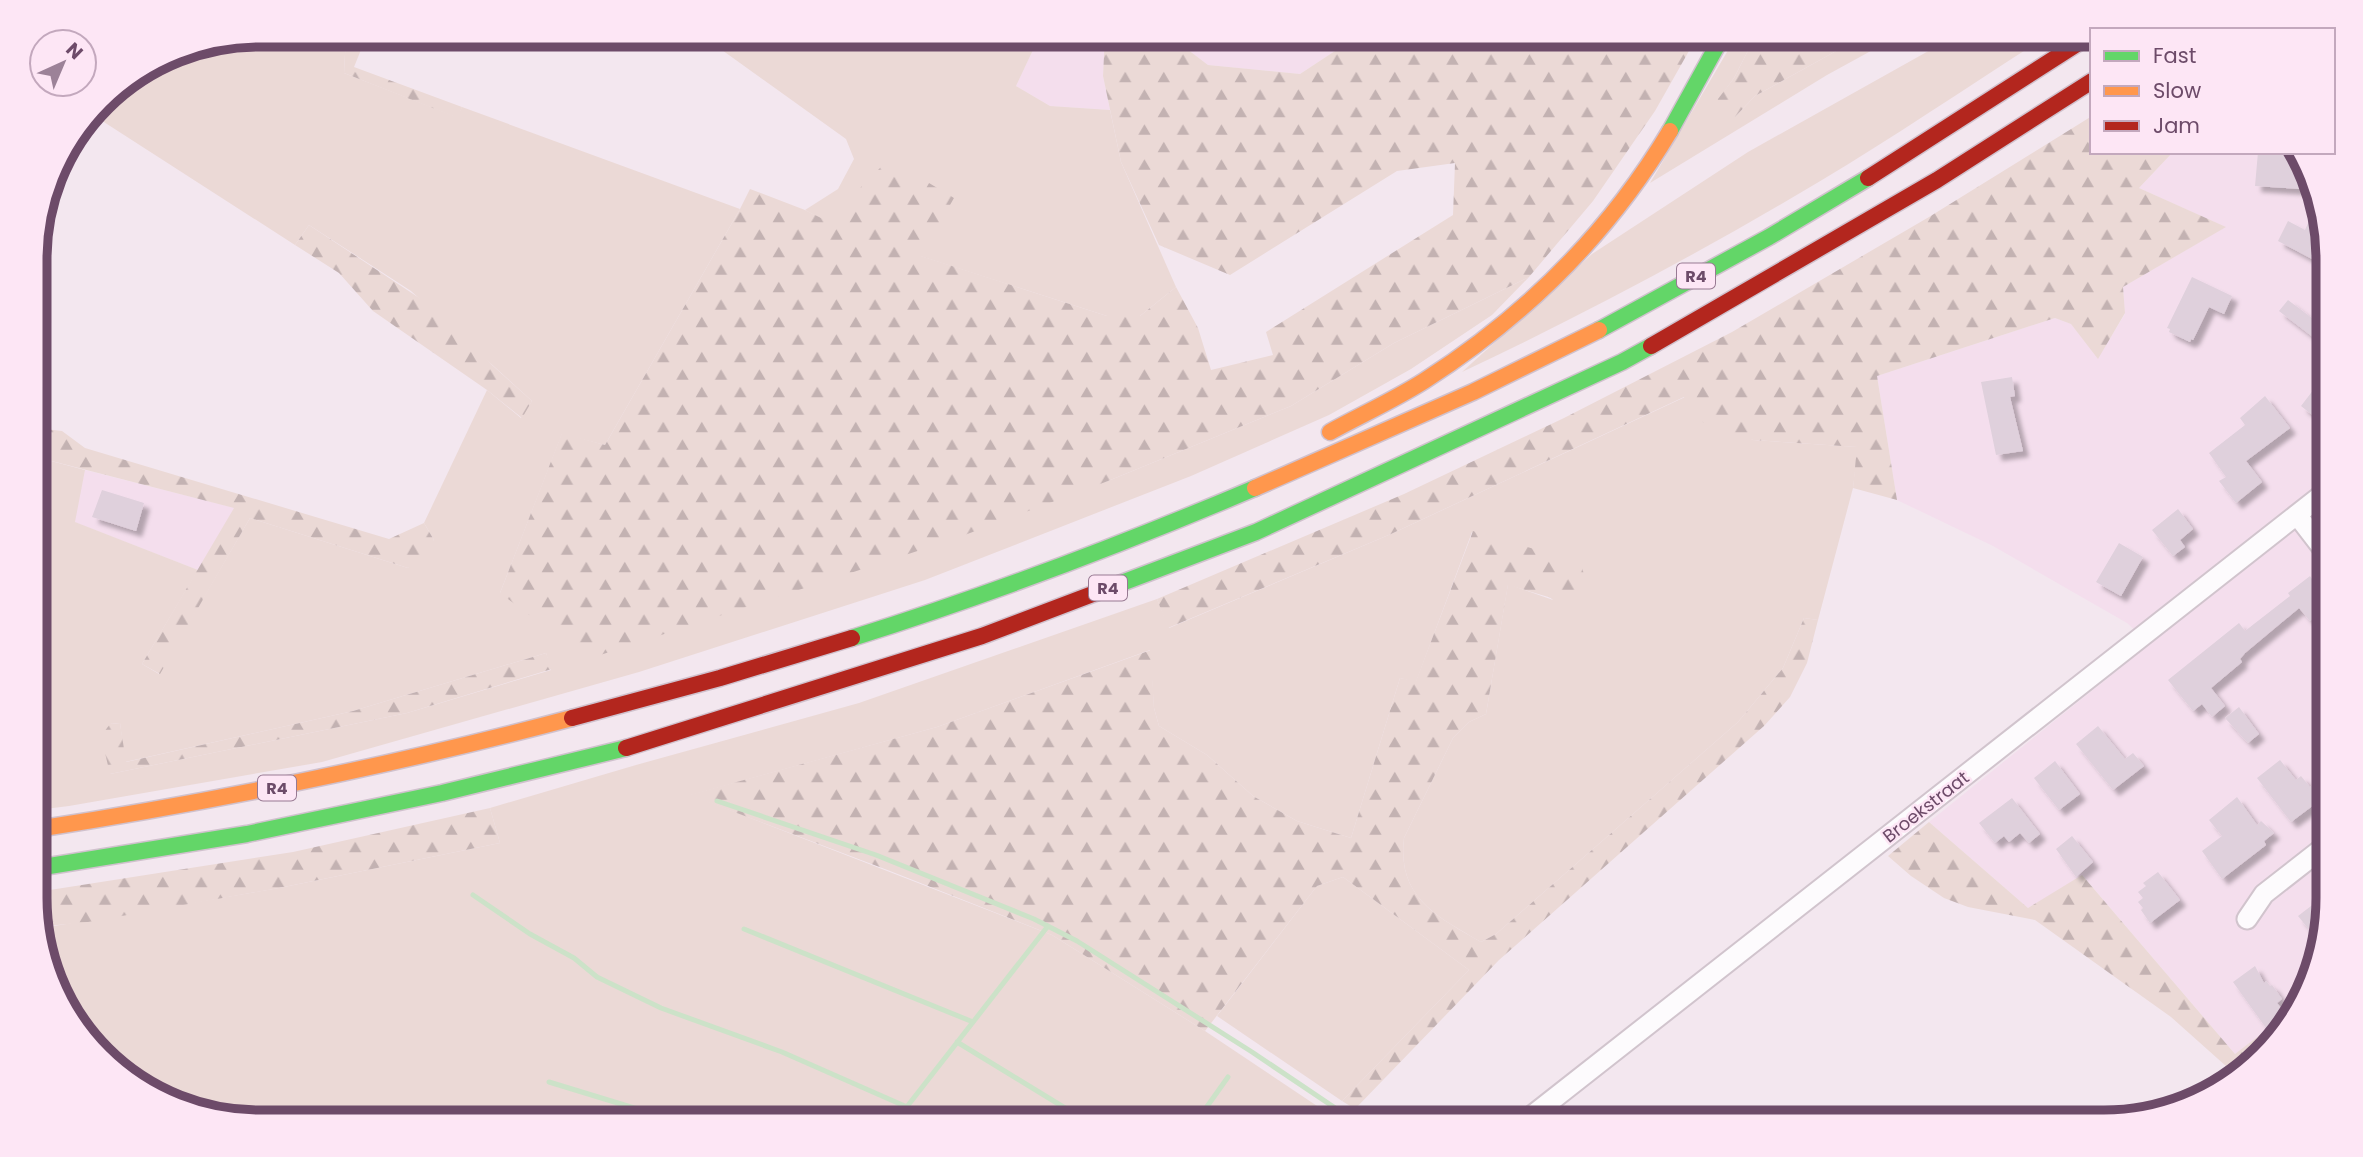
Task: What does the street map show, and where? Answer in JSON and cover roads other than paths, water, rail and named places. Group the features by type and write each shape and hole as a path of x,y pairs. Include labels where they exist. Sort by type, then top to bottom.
{"highway":[{"path":"1279,478 1314,444 1423,382 1476,346 1526,305 1588,243 1630,193 1684,109 1717,47"},
{"name":"R4","path":"47,827 254,793 344,774 625,705 803,653 1104,550 1279,478 1511,374 1770,236 1928,140 2072,47"},
{"name":"R4","path":"47,866 260,831 442,793 641,744 982,636 1256,532 1622,362 1772,278 1937,180 2090,81"}],"street":[{"name":"Broekstraat","path":"1540,1109 2316,500"},
{"path":"2297,515 2316,540"},
{"path":"2247,919 2264,894 2316,853"}],"waterway":[{"path":"717,801 876,855 1034,919 1077,941 1337,1109"},
{"path":"473,895 530,934 574,958 597,977 661,1008 782,1052 907,1107"},
{"path":"905,1110 1048,926"},
{"path":"744,929 973,1022"},
{"path":"957,1042 1068,1110"},
{"path":"1205,1109 1228,1077"},
{"path":"549,1082 640,1110"}]}
